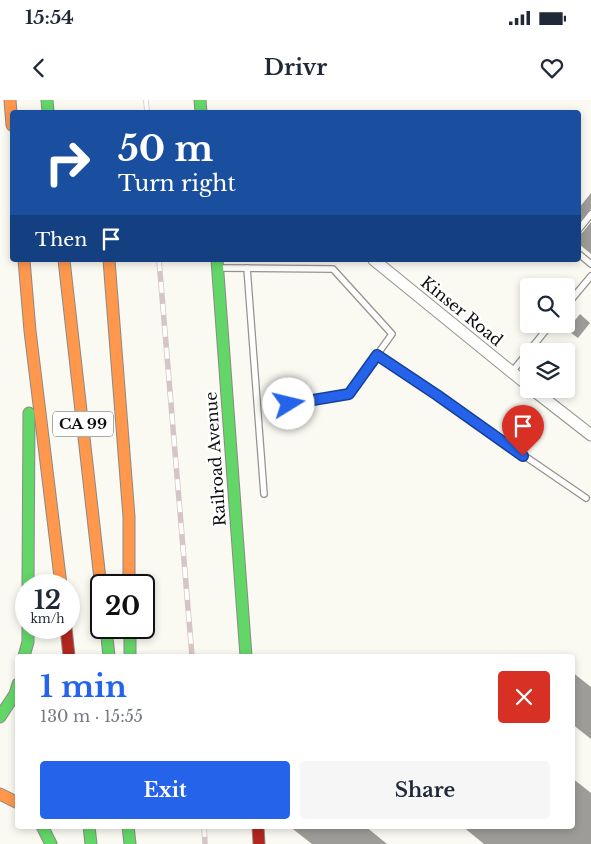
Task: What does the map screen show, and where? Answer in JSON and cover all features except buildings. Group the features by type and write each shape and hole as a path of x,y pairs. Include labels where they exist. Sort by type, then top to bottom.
{"main road":[{"name":"CA 99","path":"24,262 30,331 60,574"},
{"name":"CA 99","path":"64,262 99,574"},
{"path":"110,262 129,517 129,574"},
{"name":"Railroad Avenue","path":"217,264 246,654"},
{"path":"28,574 30,331"},
{"path":"25,654 28,639"},
{"path":"67,639 69,654"},
{"path":"107,639 109,654"},
{"path":"130,639 130,654"},
{"path":"0,717 15,694"},
{"path":"0,794 15,802"},
{"path":"44,829 51,844"},
{"path":"89,829 91,844"},
{"path":"130,829 131,844"},
{"path":"258,829 259,844"}],"street":[{"name":"Kinser Road","path":"376,262 520,379"},
{"path":"544,398 591,435"}],"lane":[{"path":"581,226 591,214"},
{"path":"581,256 591,264"},
{"path":"217,264 247,268 333,269 392,334 349,394 289,404"},
{"path":"247,268 264,494"},
{"path":"575,295 591,276"},
{"path":"511,372 544,333"},
{"path":"377,355 586,498"}],"railway":[{"path":"146,100 147,110"},
{"path":"159,262 192,654"},
{"path":"204,829 205,844"}],"traffic: fast":[{"path":"47,100 48,110"},
{"path":"200,100 201,110"},
{"path":"217,262 246,654"},
{"path":"28,574 29,413"},
{"path":"25,654 28,639"},
{"path":"107,639 109,654"},
{"path":"130,639 130,654"},
{"path":"0,717 15,694"},
{"path":"44,829 51,844"},
{"path":"89,829 91,844"},
{"path":"128,829 130,844"}],"traffic: slow":[{"path":"10,100 11,110"},
{"path":"24,262 30,331 60,574"},
{"path":"64,262 99,574"},
{"path":"109,262 129,517 129,574"},
{"path":"0,794 15,802"}],"traffic: jam":[{"path":"67,639 69,654"},
{"path":"258,829 259,844"}],"route":[{"path":"289,404 349,394 377,355 523,456"}]}
